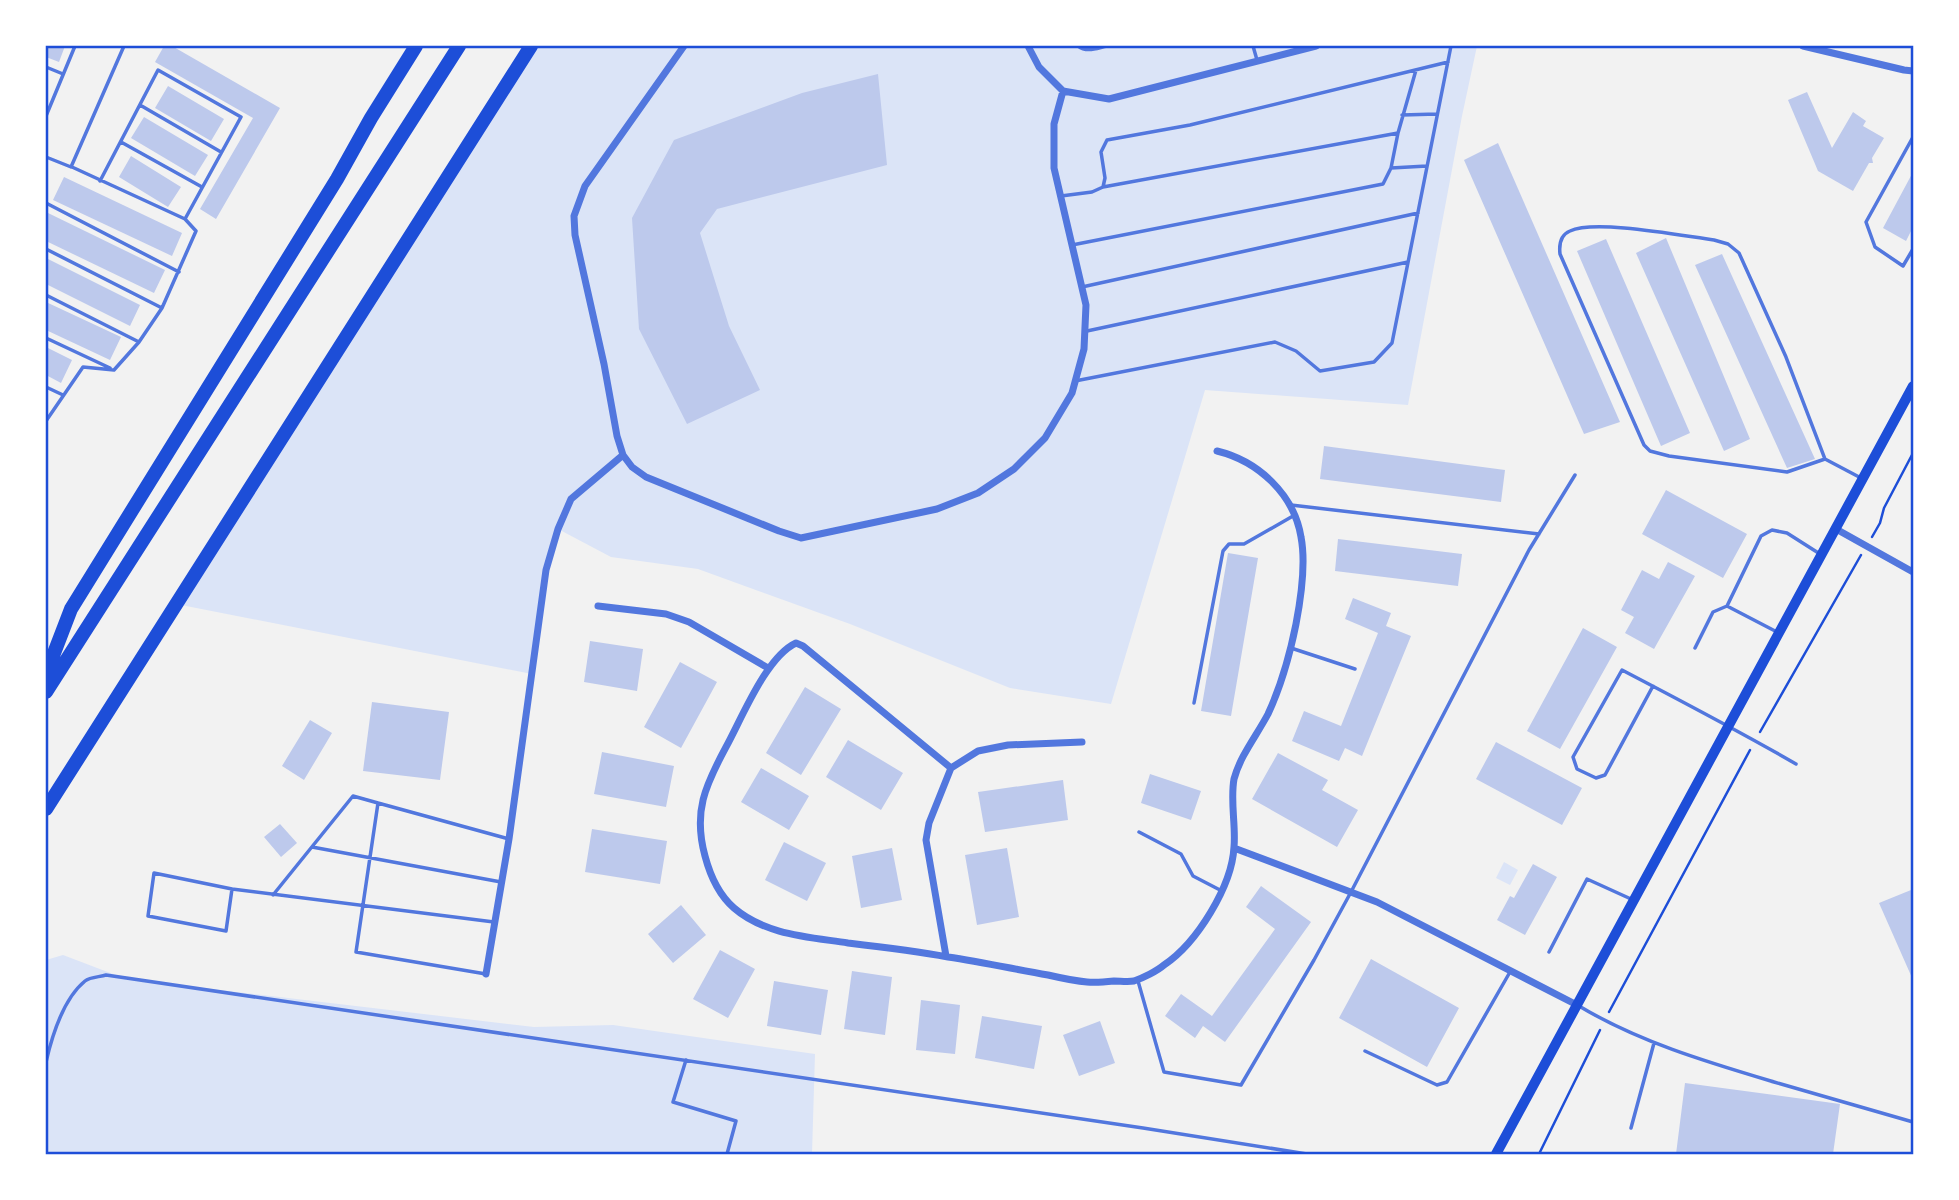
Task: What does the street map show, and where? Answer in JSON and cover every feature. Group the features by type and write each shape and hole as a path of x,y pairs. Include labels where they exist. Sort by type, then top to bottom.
{"highway":[{"path":"46,674 71,609 337,179 416,46"},
{"path":"46,692 459,46"},
{"path":"46,809 531,46"}],"main road":[{"path":"1496,1154 1913,386"}],"street":[{"path":"684,46 585,186 574,216 575,235 617,436 623,455 632,467 646,477 801,538 937,509 978,493 1014,469 1045,438 1072,393 1084,349 1086,305 1054,168 1054,124 1063,91"},
{"path":"1028,46 1039,67 1063,91 1109,99 1316,46"},
{"path":"1803,46 1913,71"},
{"path":"951,768 796,643 785,648 768,667 712,774 703,797 701,824 708,870 733,907 771,929 808,937 946,956 1087,982 1137,979 1165,965 1200,930 1229,876 1234,848 1234,778 1269,712 1291,648 1302,580 1302,538 1289,505 1272,481 1254,466 1232,454 1217,451"},
{"path":"486,974 509,839 547,570 558,529 570,499 623,455"},
{"path":"1836,529 1913,572"},
{"path":"598,606 666,614 690,622 768,667"},
{"path":"946,956 926,840 929,823 951,768 978,751 1008,745 1082,742"},
{"path":"1234,848 1377,902 1577,1005"}],"lane":[{"path":"46,115 75,46"},
{"path":"71,167 124,46"},
{"path":"1078,46 1092,50 1107,46"},
{"path":"1253,46 1257,61"},
{"path":"1075,381 1276,342 1296,351 1320,371 1374,362 1392,343 1451,46"},
{"path":"1103,187 1105,178 1101,152 1107,140 1190,125 1448,62"},
{"path":"46,67 63,74"},
{"path":"100,181 158,70 241,117 185,219"},
{"path":"1072,245 1383,184 1391,168 1402,116 1416,70"},
{"path":"140,105 221,152"},
{"path":"1402,116 1437,114"},
{"path":"1061,196 1398,133"},
{"path":"1913,136 1866,222 1875,247 1903,266 1913,249"},
{"path":"121,142 202,187"},
{"path":"46,157 185,219 196,231 162,308 139,342 114,370"},
{"path":"1391,168 1427,166"},
{"path":"46,204 179,272"},
{"path":"1082,287 1418,213"},
{"path":"1825,459 1787,472 1650,451 1644,444 1560,254 1559,244 1565,234 1572,230 1601,226 1714,240 1728,244 1739,253 1786,357 1825,459 1863,479"},
{"path":"46,249 162,308"},
{"path":"1085,332 1408,262"},
{"path":"46,295 139,342"},
{"path":"46,338 114,370"},
{"path":"46,421 83,367 114,370"},
{"path":"46,387 64,395"},
{"path":"1137,979 1164,1072 1241,1085 1351,892 1529,550 1576,475"},
{"path":"1289,505 1539,534"},
{"path":"1194,703 1223,551 1229,544 1244,544 1295,515"},
{"path":"1695,648 1713,612 1727,606 1760,536 1772,530 1787,533 1822,555"},
{"path":"1727,606 1779,633"},
{"path":"1291,648 1355,669"},
{"path":"1653,686 1605,775 1596,778 1577,769 1573,757 1622,670 1653,686 1797,764"},
{"path":"273,895 353,796 509,839"},
{"path":"378,803 356,952 486,974"},
{"path":"1139,832 1181,854 1193,876 1221,891"},
{"path":"312,847 501,882"},
{"path":"232,889 226,931 148,916 154,873 273,895 495,922"},
{"path":"1549,952 1587,879 1633,900"},
{"path":"1365,1051 1437,1085 1447,1082 1511,970"},
{"path":"46,1062 54,1031 70,1000 86,979 106,975 1307,1154"},
{"path":"1577,1005 1604,1021 1654,1043 1913,1122"},
{"path":"1631,1128 1654,1043"},
{"path":"686,1060 673,1102 737,1121 727,1154"}],"path":[{"path":"1880,523 1884,508 1913,453"},
{"path":"1771,712 1852,569"},
{"path":"1616,997 1743,763"},
{"path":"1539,1154 1598,1034"}],"shaded area":[{"path":"531,46 1477,46 1408,405 1205,390 1111,704 1010,688 850,624 698,569 611,557 558,529 546,571 532,674 176,604"},
{"path":"1504,862 1518,870 1510,885 1496,878"},
{"path":"63,955 126,979 534,1027 613,1025 815,1054 812,1154 46,1154 46,960"}],"building":[{"path":"46,46 65,46 59,62 46,57"},
{"path":"164,46 172,46 280,108 216,219 200,209 253,118 155,62"},
{"path":"878,74 887,165 717,209 700,233 729,326 760,390 687,424 639,329 632,218 674,140 802,93"},
{"path":"168,86 224,119 211,141 155,108"},
{"path":"1807,92 1832,148 1853,112 1866,121 1863,126 1884,138 1872,158 1873,163 1869,163 1853,191 1818,171 1788,100"},
{"path":"144,117 208,155 195,176 131,138"},
{"path":"1498,143 1620,422 1584,434 1464,160"},
{"path":"131,156 181,187 168,207 119,177"},
{"path":"1913,172 1913,227 1906,241 1883,228"},
{"path":"64,177 182,233 172,256 53,200"},
{"path":"46,212 165,270 154,293 46,241"},
{"path":"1666,238 1750,439 1724,451 1636,253"},
{"path":"1606,239 1690,433 1661,446 1577,251"},
{"path":"1722,254 1815,459 1787,468 1695,265"},
{"path":"46,258 140,305 130,326 46,284"},
{"path":"46,302 121,337 110,360 46,330"},
{"path":"46,347 72,360 61,383 46,375"},
{"path":"1324,446 1505,470 1501,502 1320,479"},
{"path":"1666,490 1747,534 1723,578 1642,534"},
{"path":"1338,539 1462,554 1458,586 1335,571"},
{"path":"1228,553 1258,558 1231,716 1201,711"},
{"path":"1668,562 1695,576 1654,649 1625,633 1634,617 1621,610 1642,570 1659,579"},
{"path":"1353,598 1391,613 1386,626 1411,636 1362,756 1345,748 1339,761 1292,741 1304,711 1341,726 1378,633 1345,619"},
{"path":"1583,628 1617,647 1560,749 1527,731"},
{"path":"590,641 643,649 637,691 584,682"},
{"path":"680,662 717,682 681,748 644,727"},
{"path":"805,687 841,709 801,775 766,753"},
{"path":"372,702 449,712 440,780 363,771"},
{"path":"310,720 332,733 304,780 282,766"},
{"path":"848,740 903,773 881,810 826,777"},
{"path":"1496,742 1582,788 1562,825 1476,779"},
{"path":"602,752 674,766 666,807 594,794"},
{"path":"1278,753 1328,780 1322,790 1358,810 1337,847 1252,799"},
{"path":"761,768 809,796 789,830 741,802"},
{"path":"1150,774 1201,791 1191,820 1141,803"},
{"path":"1063,780 1068,820 985,832 978,792"},
{"path":"280,824 297,843 281,857 264,837"},
{"path":"592,829 667,841 660,884 585,872"},
{"path":"784,842 826,863 807,901 765,880"},
{"path":"892,848 902,900 861,908 852,856"},
{"path":"1007,848 1019,917 977,925 965,855"},
{"path":"1533,864 1557,877 1525,935 1497,920 1510,896 1514,898"},
{"path":"1261,886 1311,922 1225,1042 1203,1026 1195,1038 1165,1016 1181,994 1212,1016 1275,929 1246,907"},
{"path":"1911,890 1913,896 1913,980 1879,903"},
{"path":"681,905 706,935 673,963 648,934"},
{"path":"720,950 755,969 728,1018 693,999"},
{"path":"1371,959 1459,1008 1427,1067 1339,1018"},
{"path":"852,971 892,977 885,1035 844,1029"},
{"path":"774,981 828,990 821,1035 767,1026"},
{"path":"921,1000 960,1005 955,1054 916,1050"},
{"path":"982,1016 1042,1026 1034,1069 975,1058"},
{"path":"1100,1021 1115,1063 1079,1076 1063,1035"},
{"path":"1685,1083 1840,1104 1833,1154 1676,1154"}]}
